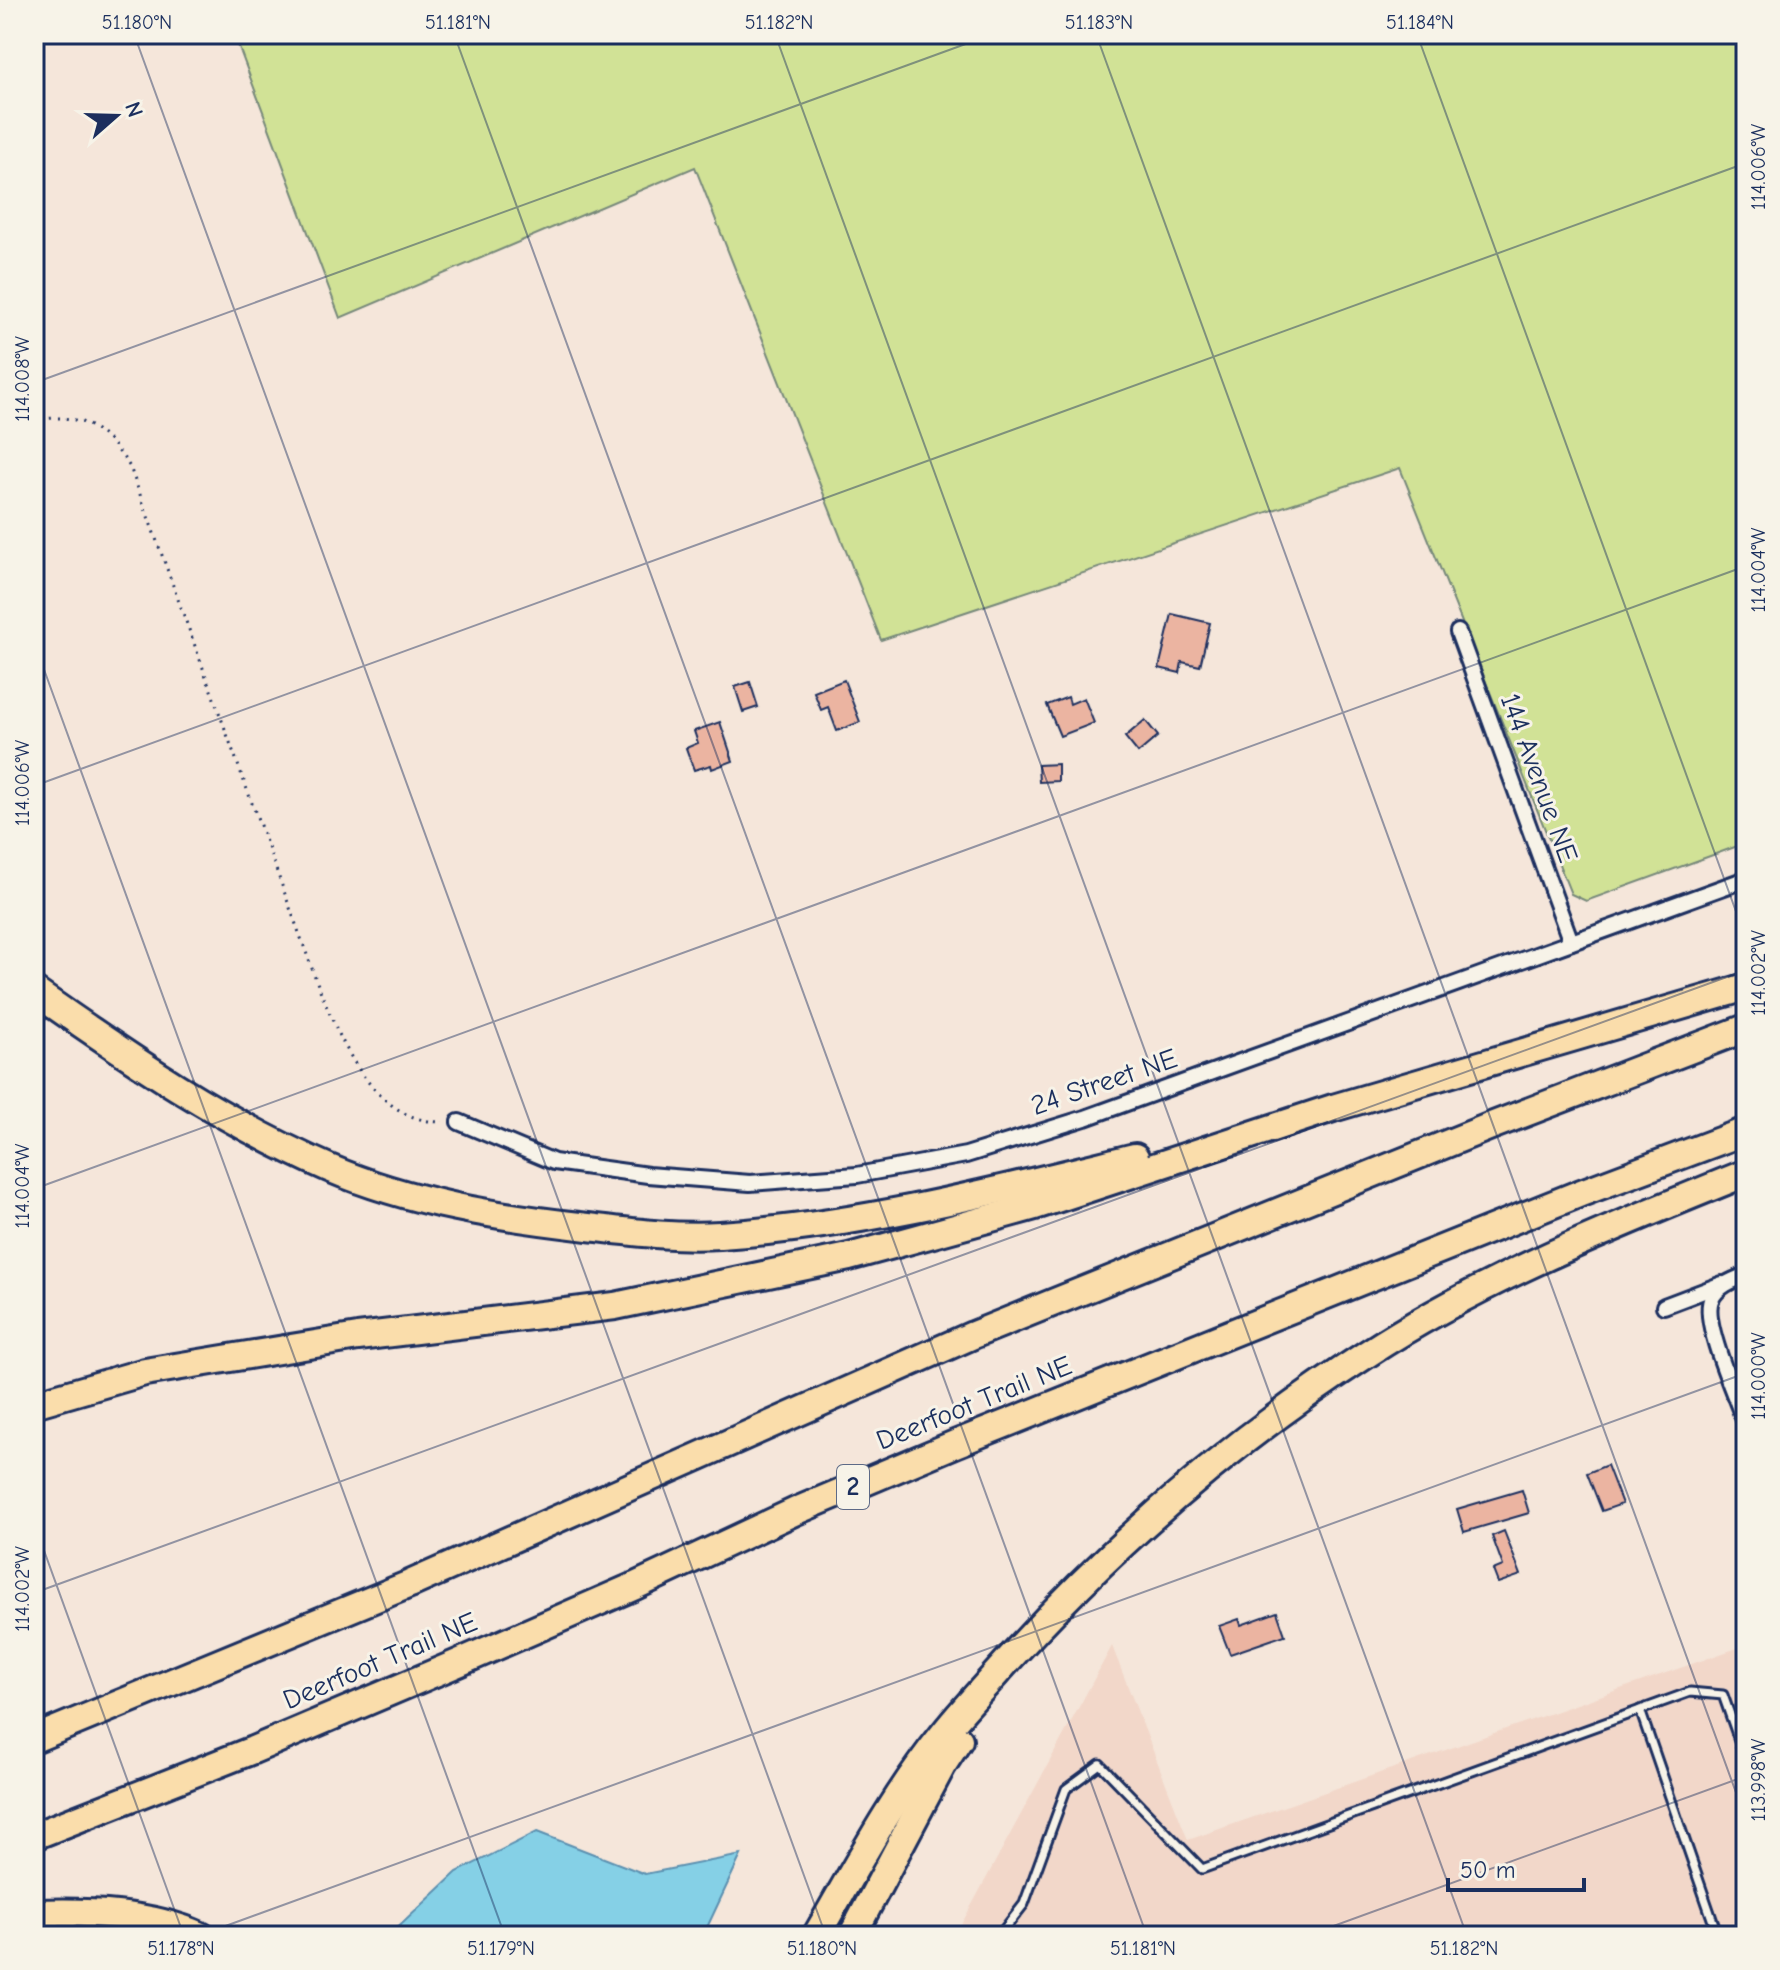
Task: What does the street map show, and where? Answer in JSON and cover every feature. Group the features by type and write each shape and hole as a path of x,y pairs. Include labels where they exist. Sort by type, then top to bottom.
{"highway":[{"path":"34,1404 145,1372 358,1337 615,1306 860,1254 1035,1206 1333,1108 1746,987"},
{"path":"34,991 105,1041 221,1115 330,1168 437,1203 500,1216 658,1234 719,1235 893,1213 1333,1108"},
{"path":"34,1739 410,1584 973,1335 1477,1132 1746,1028"},
{"name":"Deerfoot Trail NE","path":"34,1836 253,1750 955,1444 1566,1198 1746,1131"},
{"path":"816,1936 876,1832 940,1737 1028,1638 1102,1563 1184,1490 1368,1353 1509,1275 1746,1173"},
{"path":"852,1936 942,1766 1028,1638"},
{"path":"34,1913 95,1913 135,1918 201,1936"}],"street":[{"name":"144 Avenue NE","path":"1458,632 1571,942"},
{"name":"24 Street NE","path":"459,1122 554,1162 648,1175 750,1183 857,1175 966,1155 1085,1118 1746,879"},
{"path":"1664,1306 1735,1280"},
{"path":"1735,1280 1712,1298 1709,1322 1746,1425"}],"lane":[{"path":"1746,699 1746,742"},
{"path":"999,1936 1024,1904 1066,1789 1100,1764 1202,1869 1690,1692 1723,1695 1746,1760"},
{"path":"1640,1710 1718,1936"}],"path":[{"path":"34,421 67,418 85,422 109,440 130,467 331,1018 351,1058 376,1089 393,1105 414,1118 459,1122"}],"shaded area":[{"path":"1746,1645 1746,1936 955,1936 1112,1646 1188,1840"}],"green space":[{"path":"234,34 1746,34 1746,843 1586,901 1571,894 1400,468 881,640 695,167 340,318"}],"water":[{"path":"537,1832 645,1874 741,1855 703,1936 389,1936 457,1872"}],"building":[{"path":"1172,614 1210,623 1200,666 1182,662 1180,673 1159,668"},
{"path":"844,680 860,722 837,731 828,707 821,710 814,692"},
{"path":"750,682 758,707 743,712 735,687"},
{"path":"1068,697 1070,704 1084,698 1094,723 1060,736 1047,705"},
{"path":"1145,720 1158,736 1138,753 1125,737"},
{"path":"720,722 733,761 712,769 711,765 694,770 686,748 698,743 694,731"},
{"path":"1058,764 1058,781 1039,782 1038,765"},
{"path":"1607,1465 1622,1504 1602,1511 1587,1473"},
{"path":"1522,1490 1529,1513 1464,1532 1457,1509"},
{"path":"1504,1531 1521,1575 1498,1583 1493,1570 1503,1566 1492,1536"},
{"path":"1277,1612 1285,1635 1230,1654 1219,1626 1239,1619 1241,1625"}]}
